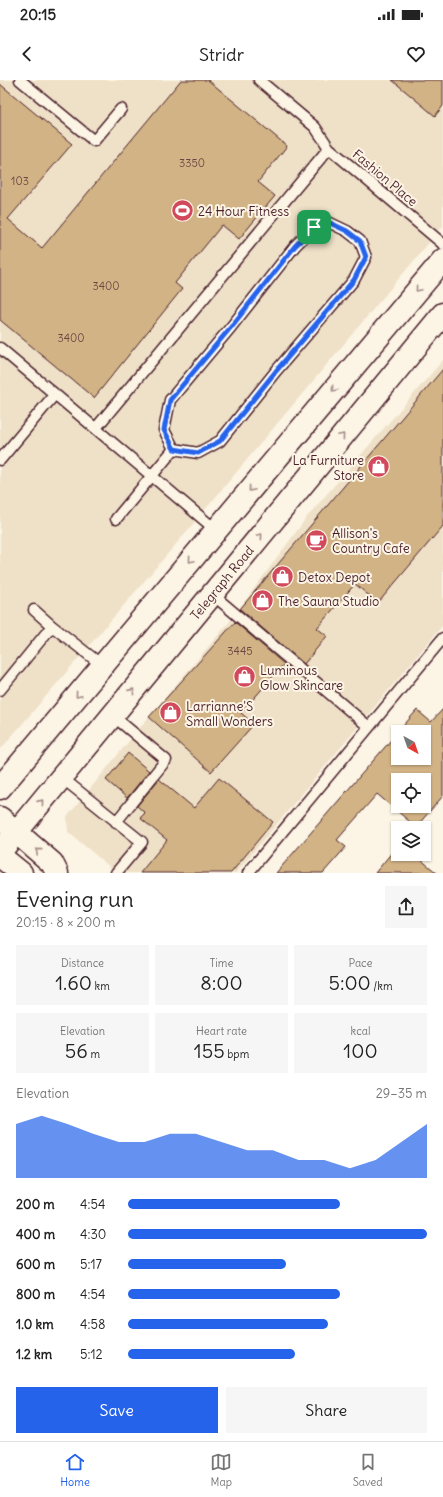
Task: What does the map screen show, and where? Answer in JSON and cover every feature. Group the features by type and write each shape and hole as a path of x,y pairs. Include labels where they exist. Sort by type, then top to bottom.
{"main road":[{"path":"0,788 443,260"},
{"name":"Telegraph Road","path":"0,852 443,314"},
{"path":"0,818 52,863 57,873"},
{"path":"0,856 21,873"}],"lane":[{"path":"20,80 94,141 121,109"},
{"name":"Fashion Place","path":"259,80 315,127 329,148 443,244"},
{"path":"96,428 329,148"},
{"path":"324,220 347,231 360,241 366,257 354,280 276,371 220,441 198,453 174,449 164,430 170,400 231,327 295,246 314,227 324,220"},
{"path":"0,348 216,530"},
{"path":"0,460 55,394"},
{"path":"116,519 174,449"},
{"path":"212,594 369,727"},
{"path":"34,610 102,666"},
{"path":"0,690 52,626"},
{"path":"248,873 443,638"},
{"path":"112,716 166,760 116,822"},
{"path":"61,777 142,842 116,873"}],"shaded area":[{"path":"0,80 443,80 443,226 183,536 0,750"},
{"path":"443,360 443,625 236,873 117,873 68,832 67,817 142,725 231,620 307,517"}],"building":[{"path":"181,80 208,80 287,146 258,182 275,196 239,239 222,225 175,283 182,289 94,398 0,320 0,84 72,144 8,219 42,248"},
{"path":"392,80 443,80 443,106 435,116"},
{"path":"443,369 443,526 378,603 355,584 317,628 327,636 304,664 240,609"},
{"path":"235,622 284,664 241,713 254,724 211,772 149,717"},
{"path":"443,709 443,796 431,810 431,773 391,773 391,806 377,794 337,840 346,847 323,873 276,873 391,740 391,765 431,765 431,725 404,725 417,710 431,722"},
{"path":"128,753 149,771 127,798 106,780"},
{"path":"219,778 273,822 231,873 140,873 167,840 140,818 145,813 137,806 159,779 194,808"},
{"path":"399,813 428,813 421,821 409,821"},
{"path":"391,854 391,861 422,861 437,873 375,873"}],"place":[{"name":"24 Hour Fitness","path":"182,211"},
{"name":"La Furniture Store","path":"379,467"},
{"name":"Allison's Country Cafe","path":"316,540"},
{"name":"Detox Depot","path":"282,577"},
{"name":"The Sauna Studio","path":"262,601"},
{"name":"Luminous Glow Skincare","path":"244,677"},
{"name":"Larrianne'S Small Wonders","path":"170,713"}],"route":[{"path":"324,220 347,231 360,241 366,257 354,280 276,371 220,441 198,453 174,449 164,430 170,400 231,327 295,246 314,227 324,220"}]}
